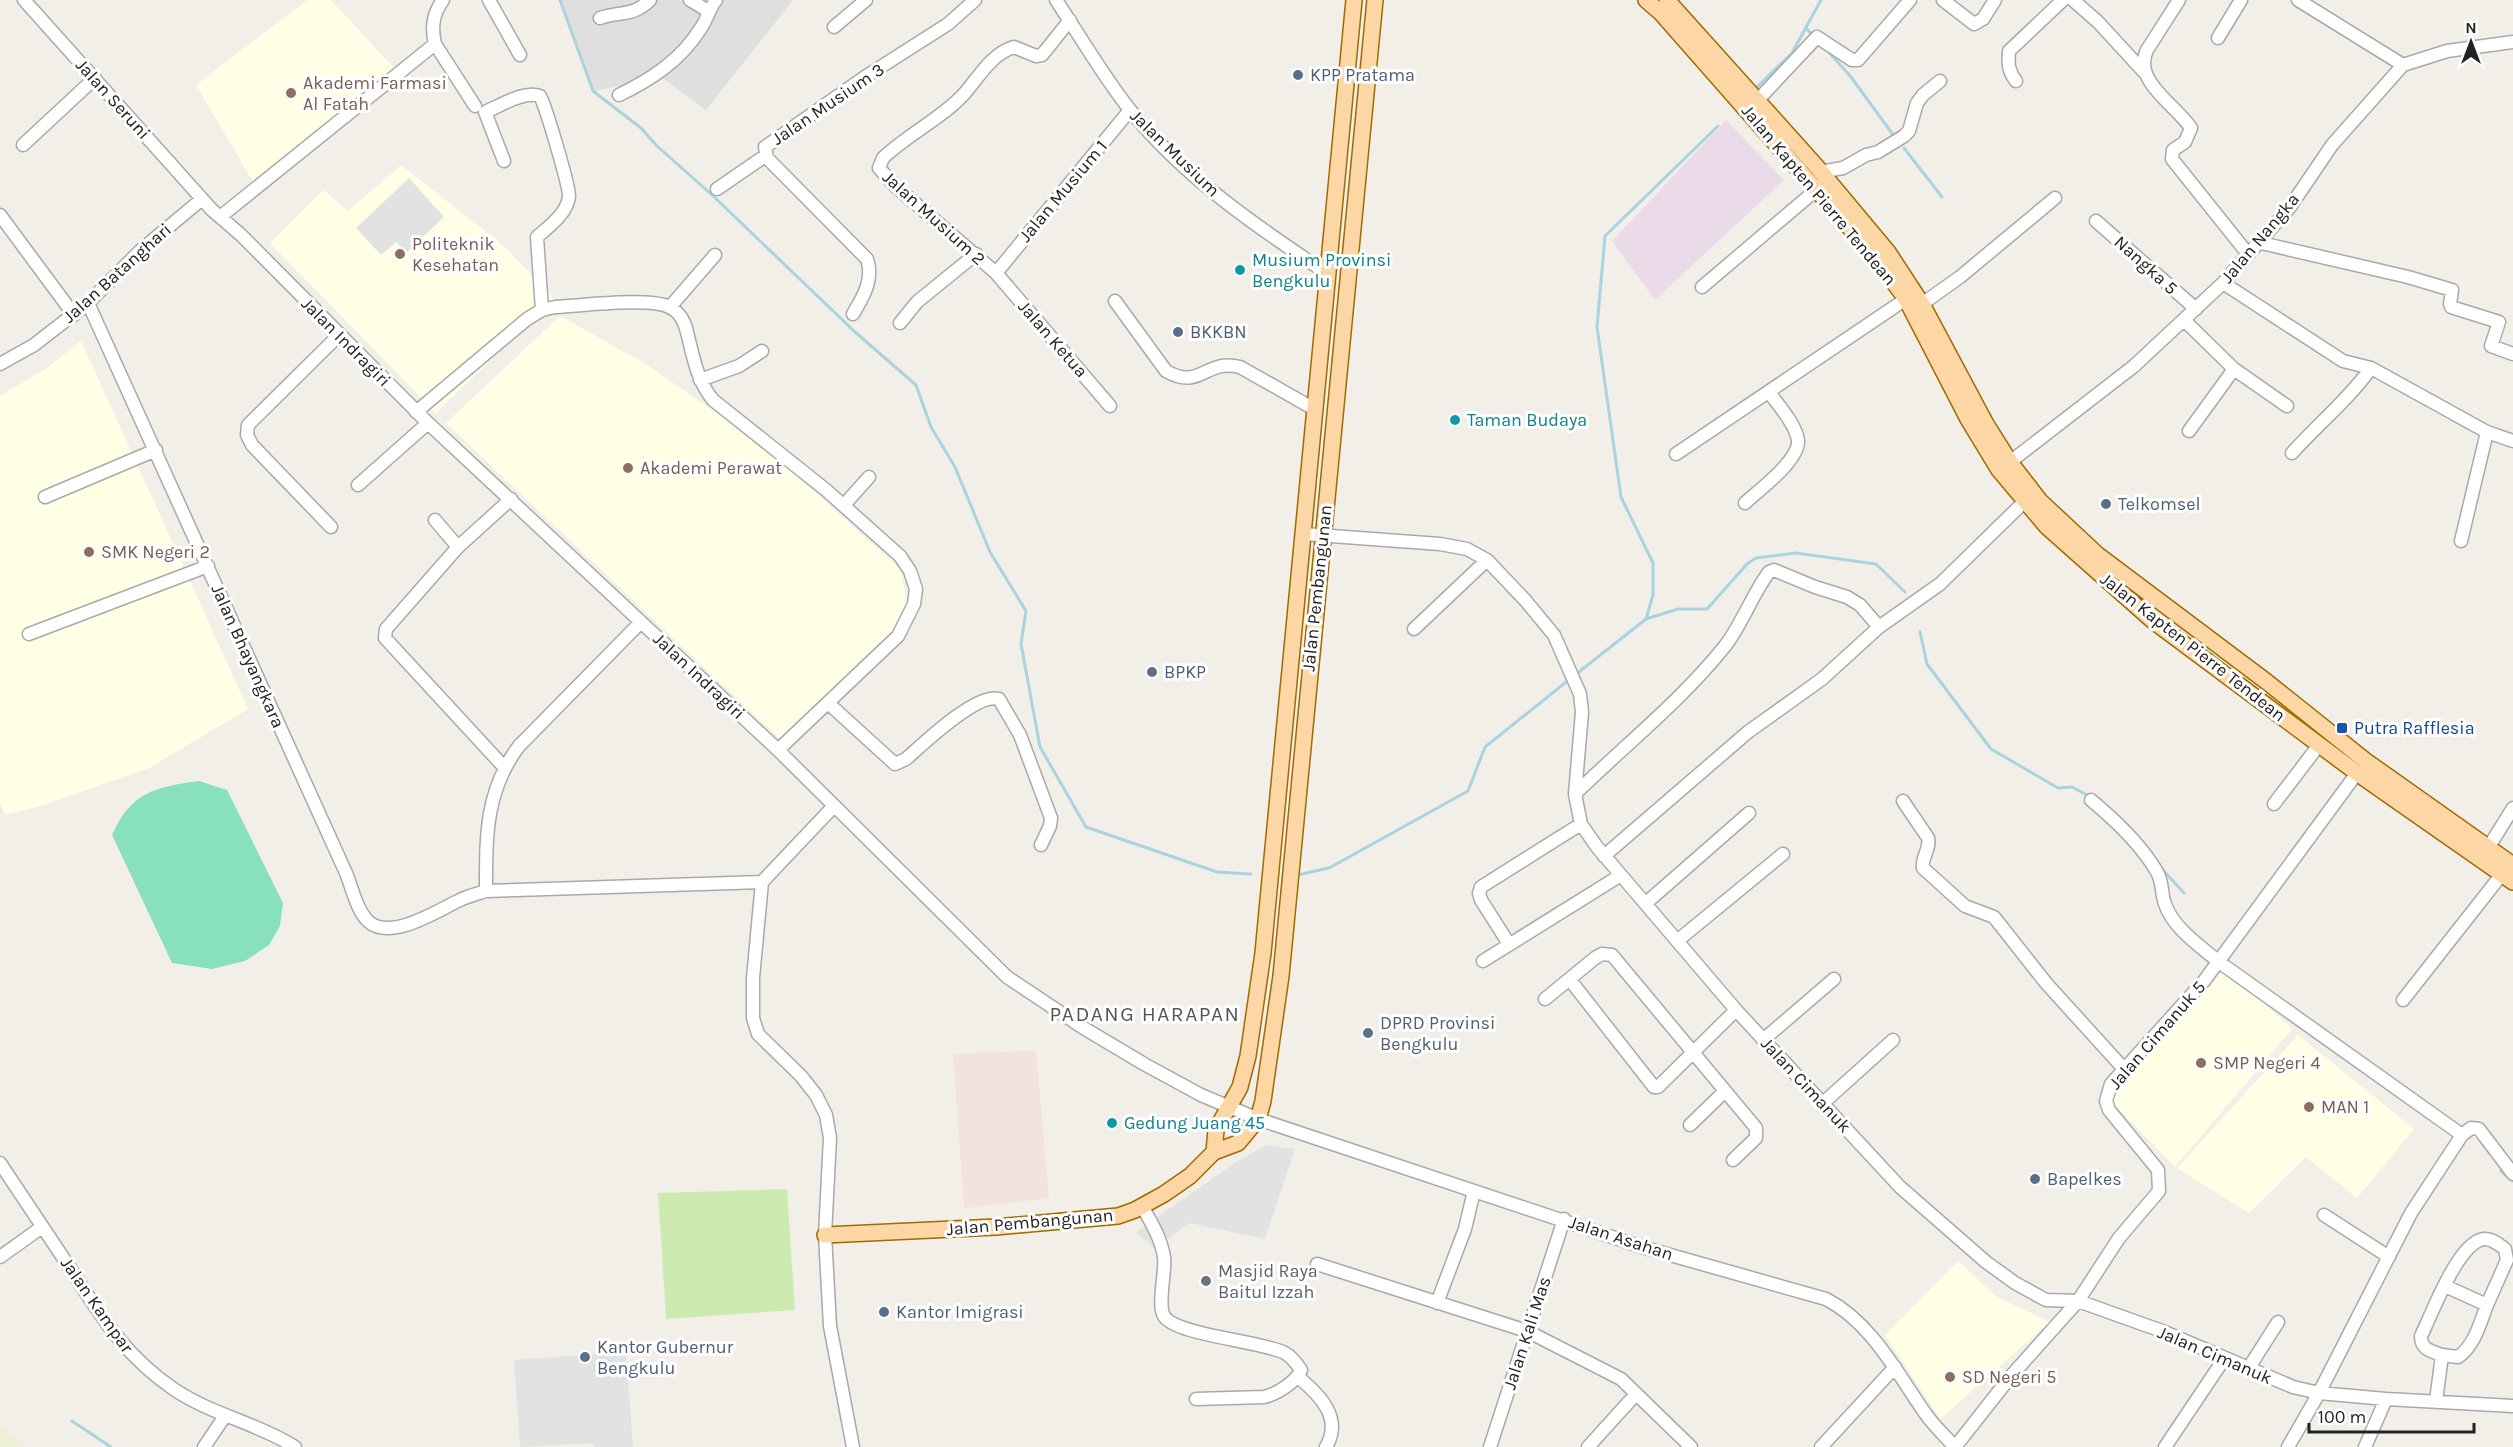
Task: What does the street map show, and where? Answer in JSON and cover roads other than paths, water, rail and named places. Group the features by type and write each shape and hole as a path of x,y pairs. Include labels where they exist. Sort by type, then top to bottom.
{"main road":[{"name":"Jalan Pembangunan","path":"1214,1152 1216,1131 1240,1087 1256,1009 1279,794 1354,0"},
{"name":"Jalan Pembangunan","path":"825,1235 1063,1222 1118,1216 1142,1206 1190,1176 1214,1152 1238,1143 1258,1119 1263,1101 1281,976 1375,0"},
{"name":"Jalan Kapten Pierre Tendean","path":"1646,0 1822,180 1888,252 1922,304 1986,424 2010,462 2040,501 2098,555 2240,662 2362,767"},
{"name":"Jalan Kapten Pierre Tendean","path":"1667,0 1757,101 1822,180 1906,299 1977,433 1999,470 2025,502 2079,557 2153,621 2319,745 2362,767"},
{"path":"1328,274 1348,283"},
{"path":"2229,677 2240,662"},
{"path":"2362,767 2488,848 2510,872"},
{"path":"2362,767 2510,872"},
{"path":"1279,794 1297,794"}],"street":[{"name":"Jalan Seruni","path":"24,0 202,199"},
{"path":"443,0 434,16 432,34 435,44 475,106"},
{"path":"489,0 520,55"},
{"path":"600,18 634,12 650,0"},
{"path":"690,0 708,11"},
{"path":"619,95 662,71 676,59 701,29 708,11 716,0"},
{"path":"834,27 866,0"},
{"name":"Jalan Musium 3","path":"853,314 863,297 869,279 867,259 765,156 765,147 948,24 975,0"},
{"name":"Jalan Musium","path":"1056,0 1130,110 1146,129 1202,182 1260,229 1328,274"},
{"path":"1757,101 1816,37 1821,37 1852,60 1858,60 1910,0"},
{"path":"1943,0 1974,24 1983,19 1995,0"},
{"path":"2016,81 2010,74 2008,66 2009,51 2063,0"},
{"path":"2073,0 2098,22 2191,128 2185,142 2173,150 2172,159 2248,254"},
{"path":"2144,72 2143,59 2147,50 2179,0"},
{"path":"2218,38 2241,0"},
{"path":"2298,0 2403,65 2447,51 2513,42"},
{"name":"Jalan Musium 2","path":"996,273 889,180 880,171 880,162 892,149 948,109 964,94 982,71 1005,51 1014,47 1032,55 1042,55 1070,20"},
{"path":"220,217 435,44"},
{"name":"Jalan Nangka","path":"2010,462 2121,377 2185,321 2223,283 2290,207 2332,145 2403,65"},
{"path":"23,145 95,78"},
{"path":"1702,287 1822,180 1866,155 1878,152 1904,136 1909,131 1917,103 1940,81"},
{"path":"504,161 485,112 523,96 534,94 540,96 548,117 569,197 562,213 537,237 542,310"},
{"name":"Jalan Musium 1","path":"996,273 1130,110"},
{"path":"717,189 765,156"},
{"path":"1922,304 1960,278 2055,198"},
{"name":"Jalan Indragiri","path":"202,199 416,412 778,750 1007,976 1082,1027 1144,1064 1230,1107"},
{"name":"Jalan Batanghari","path":"0,364 34,345 74,315 141,250 202,199"},
{"path":"0,215 74,315"},
{"name":"Nangka 5","path":"2096,220 2196,309"},
{"path":"2257,243 2368,267 2452,290 2451,307 2499,322 2491,346 2513,354"},
{"path":"900,323 917,302 976,254"},
{"path":"669,307 715,255"},
{"name":"Jalan Ketua","path":"996,273 1110,406"},
{"path":"2223,283 2330,354 2343,361 2371,368 2487,432 2513,441"},
{"path":"1676,454 1906,299"},
{"path":"1115,300 1166,371 1177,378 1193,379 1221,364 1232,365 1240,367 1316,410"},
{"name":"Jalan Bhayangkara","path":"88,303 156,450 363,916 370,923 385,927 405,925 486,891 762,882"},
{"path":"416,412 527,319 542,310 555,307 643,303 669,307 680,316 686,328 705,391 713,400 844,505 900,556 910,571 916,589 911,611 898,636 778,750"},
{"path":"2185,321 2234,369 2287,406"},
{"path":"331,527 252,445 247,435 248,425 339,335"},
{"path":"700,380 739,366 762,351"},
{"path":"2292,453 2315,427 2356,388 2371,368"},
{"path":"2189,431 2234,369"},
{"path":"1745,503 1786,465 1796,453 1798,445 1796,434 1769,392"},
{"path":"358,485 428,423"},
{"path":"2461,541 2487,432"},
{"path":"45,497 156,450"},
{"path":"844,505 869,477"},
{"path":"504,767 385,638 386,629 458,547 511,500"},
{"path":"1604,856 1748,732 1822,678 1879,627 1940,584 2025,502"},
{"path":"435,520 458,547"},
{"name":"Jalan Cimanuk","path":"1304,534 1440,544 1467,549 1487,560 1546,623 1562,647 1580,694 1582,712 1575,794 1581,824 1604,856 1763,1040 1900,1187 1986,1262 2046,1300 2078,1301 2162,1331 2293,1387 2319,1393 2386,1399 2513,1406"},
{"path":"1414,629 1487,560"},
{"path":"29,634 208,566"},
{"path":"1575,794 1620,749 1690,687 1726,645 1769,572 1774,570 1847,597 1860,605 1879,627"},
{"path":"486,891 490,803 504,767 519,746 640,623"},
{"path":"828,703 896,764 906,759 964,712 988,698 999,699 1020,735 1051,818 1050,826 1041,845"},
{"path":"2274,804 2319,745"},
{"name":"Jalan Cimanuk 5","path":"2078,1301 2119,1239 2159,1191 2158,1170 2109,1110 2106,1101 2111,1084 2204,981 2362,767"},
{"path":"2091,800 2124,830 2157,872 2165,905 2172,918 2219,962 2462,1135"},
{"path":"1903,801 1928,838 1929,844 1923,860 1923,868 1965,906 1994,917 2046,983 2124,1069"},
{"path":"834,806 762,882 753,978 753,1018 761,1038 801,1077 816,1095 826,1115 830,1138 825,1235 830,1326 853,1447"},
{"path":"2488,848 2513,808"},
{"path":"1646,903 1749,813"},
{"path":"1509,944 1481,900 1479,893 1481,887 1581,824"},
{"path":"1677,941 1783,854"},
{"path":"2403,1000 2510,872"},
{"path":"1483,961 1621,875"},
{"path":"1545,999 1602,954 1612,955 1758,1132 1754,1142 1733,1160"},
{"path":"1763,1040 1834,979"},
{"path":"1570,980 1651,1085 1658,1087 1736,1010"},
{"path":"1823,1103 1893,1040"},
{"path":"1690,1125 1725,1092"},
{"name":"Jalan Asahan","path":"1230,1107 1258,1119 1652,1250 1826,1299 1839,1305 1854,1318 1895,1367 1926,1414 1955,1447"},
{"path":"2288,1447 2319,1393 2411,1213 2462,1135 2471,1128 2479,1129 2513,1174"},
{"name":"Jalan Kampar","path":"0,1163 108,1326 132,1356 177,1391 225,1416 255,1426 294,1447"},
{"path":"1437,1303 1465,1229 1474,1191"},
{"path":"1142,1206 1159,1238 1163,1255 1165,1273 1162,1311 1164,1318 1186,1329 1271,1347 1288,1354 1301,1370 1298,1377 1273,1395 1196,1399"},
{"path":"2324,1215 2389,1257"},
{"name":"Jalan Kali Mas","path":"1490,1447 1564,1219"},
{"path":"0,1257 42,1227"},
{"path":"2482,1239 2496,1242 2505,1249 2507,1260 2475,1337 2458,1357 2442,1355 2425,1349 2421,1343 2421,1336 2445,1286 2469,1248 2482,1239"},
{"path":"1317,1264 1527,1330 1621,1379 1691,1447"},
{"path":"2445,1286 2487,1305"},
{"path":"1955,1447 2011,1376 2078,1301"},
{"path":"2248,1369 2278,1322"},
{"path":"2436,1401 2442,1355"},
{"path":"2165,1447 2224,1359"},
{"path":"1821,1447 1895,1367"},
{"path":"1298,1377 1316,1391 1333,1422 1333,1430 1326,1447"},
{"path":"1588,1447 1636,1394"},
{"path":"2365,1447 2386,1399"},
{"path":"204,1447 225,1416"}],"waterway":[{"path":"560,0 593,91 641,128 657,146 711,194 855,332 916,385 931,427 955,467 990,552 1026,611 1021,644 1040,747 1086,827 1217,872 1251,874"},
{"path":"1755,89 1792,53 1821,0"},
{"path":"1806,28 1813,36"},
{"path":"1826,49 1851,77 1894,136"},
{"path":"1575,675 1646,619 1653,595 1653,563 1621,497 1597,327 1605,236 1718,126"},
{"path":"1904,148 1942,197"},
{"path":"1646,619 1678,609 1707,609 1747,564 1756,558 1796,553 1876,564 1905,592"},
{"path":"1920,632 1927,664 1991,749 2058,788 2072,787 2089,796"},
{"path":"1297,875 1329,868 1468,791 1485,747 1570,679"},
{"path":"2161,868 2184,893"},
{"path":"2501,1171 2513,1181"},
{"path":"72,1421 111,1447"}],"place":[{"name":"KPP Pratama","path":"1298,75"},
{"name":"Akademi Farmasi Al Fatah","path":"291,93"},
{"name":"Politeknik Kesehatan","path":"400,254"},
{"name":"Musium Provinsi Bengkulu","path":"1240,270"},
{"name":"BKKBN","path":"1178,332"},
{"name":"Taman Budaya","path":"1455,420"},
{"name":"Akademi Perawat","path":"628,468"},
{"name":"Telkomsel","path":"2106,504"},
{"name":"SMK Negeri 2","path":"89,552"},
{"name":"BPKP","path":"1152,672"},
{"name":"Putra Rafflesia","path":"2342,728"},
{"name":"DPRD Provinsi Bengkulu","path":"1368,1033"},
{"name":"SMP Negeri 4","path":"2201,1063"},
{"name":"MAN 1","path":"2309,1107"},
{"name":"Gedung Juang 45","path":"1112,1123"},
{"name":"Bapelkes","path":"2035,1179"},
{"name":"Masjid Raya Baitul Izzah","path":"1206,1281"},
{"name":"Kantor Imigrasi","path":"884,1312"},
{"name":"Kantor Gubernur Bengkulu","path":"585,1357"},
{"name":"SD Negeri 5","path":"1950,1377"}],"district":[{"name":"PADANG HARAPAN","path":"1145,1014"}]}
